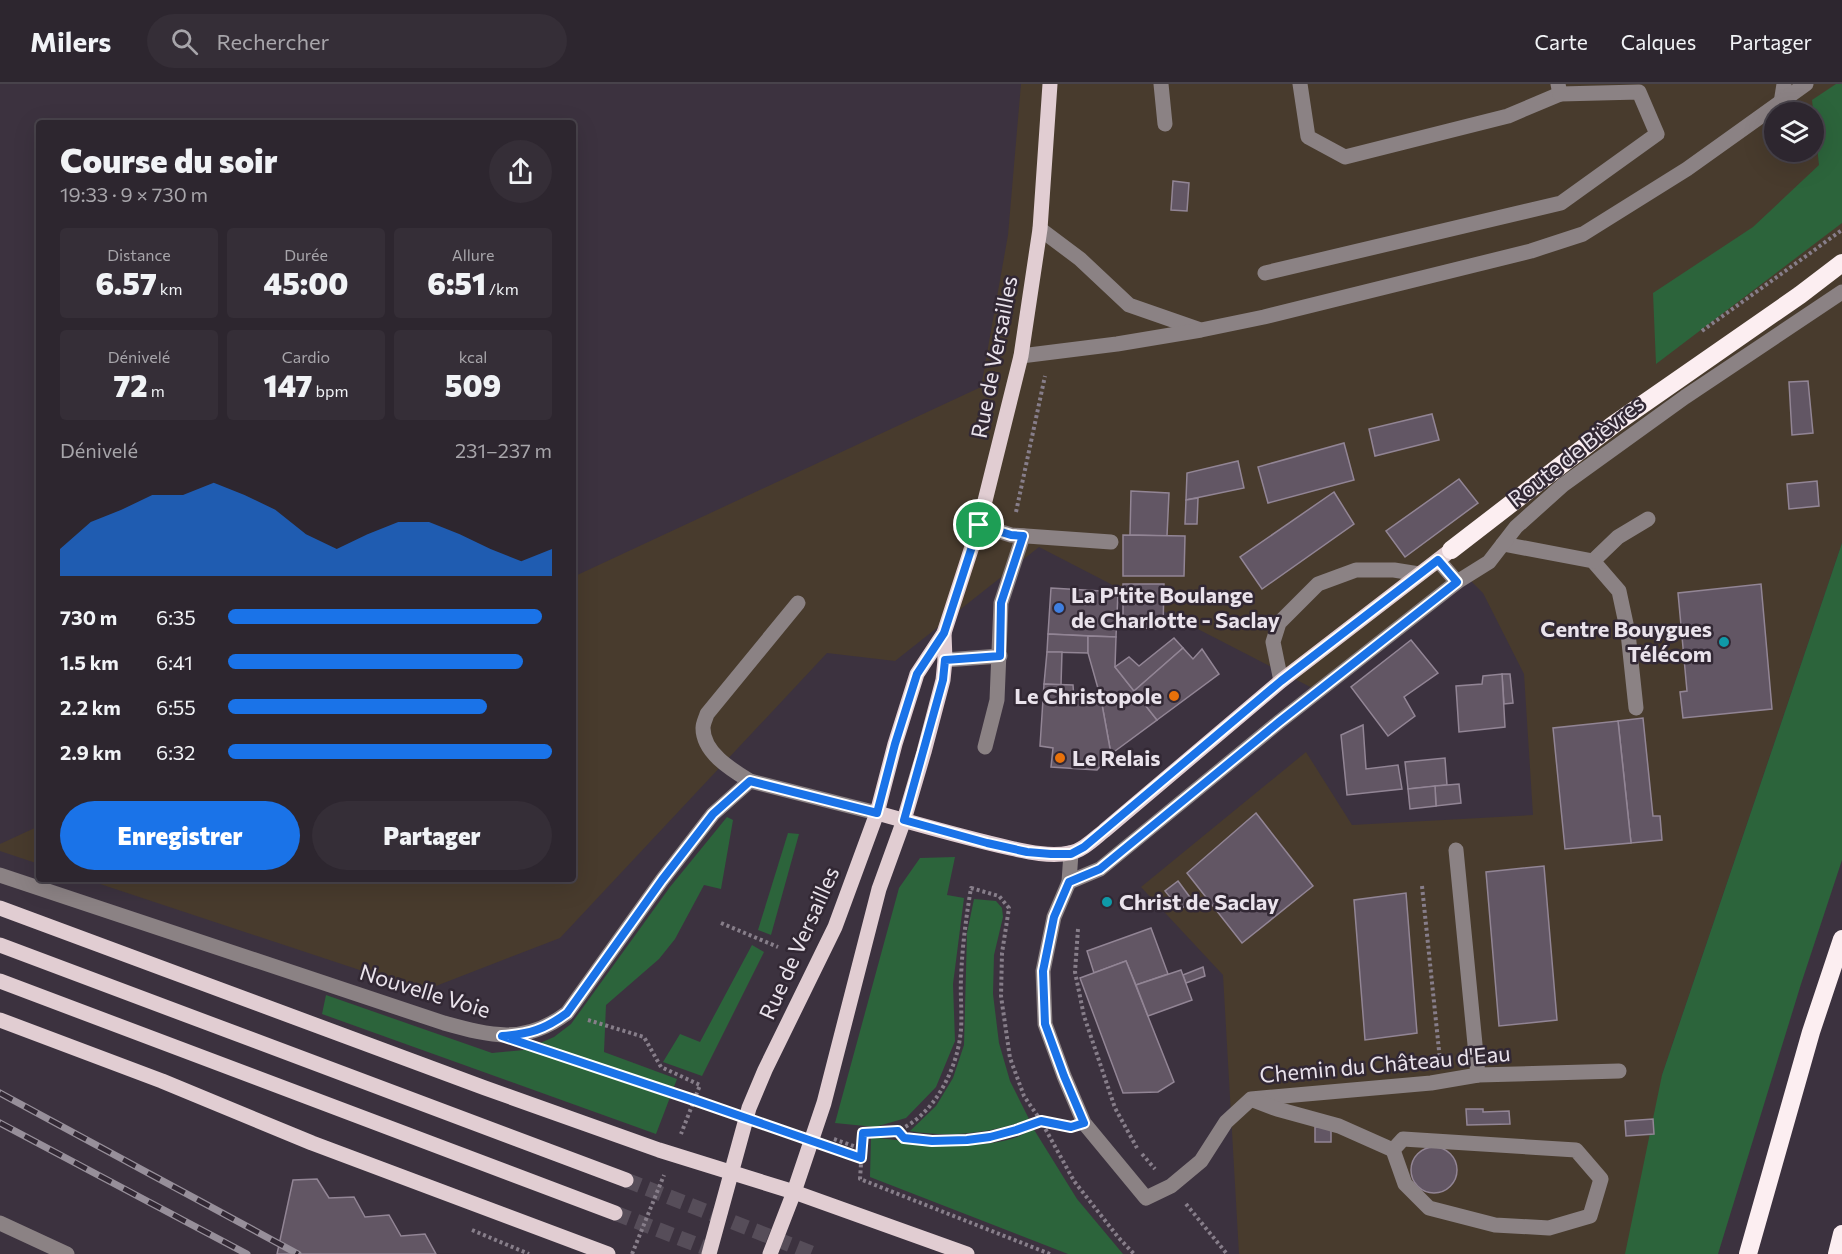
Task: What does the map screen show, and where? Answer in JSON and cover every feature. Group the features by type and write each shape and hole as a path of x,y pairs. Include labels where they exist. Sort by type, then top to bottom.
{"highway":[{"path":"1444,555 1613,425 1800,295 1842,263"},
{"path":"1748,1254 1811,1032 1842,939"},
{"path":"1838,1254 1842,1234"}],"main road":[{"name":"Rue de Versailles","path":"709,1254 746,1118 765,1070 836,927 877,813 917,674 944,633 979,525 1021,356 1040,230 1050,84"},
{"path":"877,813 1027,852 1071,854 1104,831 1281,681 1444,555"},
{"name":"Rue de Versailles","path":"770,1254 824,1103 879,889 904,820 943,680 944,633"},
{"path":"0,908 658,1150 794,1192 968,1254"},
{"path":"0,945 626,1180"},
{"path":"0,981 615,1214"},
{"path":"0,1020 162,1081 312,1143 608,1254"}],"street":[{"path":"1161,84 1165,124"},
{"path":"1265,273 1561,203 1657,134 1639,92 1559,89 1508,116 1345,157 1308,137 1300,84"},
{"path":"1781,102 1784,84"},
{"path":"1782,102 1806,84"},
{"path":"1021,356 1117,344 1201,330 1264,317 1531,251 1583,234 1687,169 1764,115"},
{"path":"1040,230 1080,259 1129,305 1201,330"},
{"name":"Route de Bièvres","path":"1069,882 1100,869 1288,714 1457,582 1489,562 1516,527 1563,486 1685,397 1842,292"},
{"path":"1593,561 1618,537 1648,519"},
{"path":"979,525 1011,535 1111,542"},
{"path":"985,747 997,700 1001,603 1023,536"},
{"path":"1503,544 1593,561 1619,591 1628,633 1636,708"},
{"path":"1444,555 1457,582"},
{"path":"1281,681 1273,642 1279,623 1318,584 1356,570 1394,570 1419,574"},
{"path":"798,603 707,714 703,727 705,740 717,758 750,781 877,813"},
{"path":"945,660 1000,656"},
{"name":"Nouvelle Voie","path":"0,875 444,1023 478,1033 502,1036 526,1034 552,1024 567,1013 662,880 713,814 750,781"},
{"path":"1456,850 1478,1075"},
{"path":"1071,854 1069,882 1054,917 1043,971 1045,1024 1084,1123"},
{"name":"Chemin du Château d'Eau","path":"1084,1123 1146,1198 1171,1186 1201,1161 1226,1122 1251,1099 1442,1081 1478,1075 1619,1071"},
{"path":"1251,1099 1277,1110 1339,1126 1393,1150 1406,1184 1429,1208 1495,1225 1549,1228 1590,1216 1601,1179 1576,1150 1402,1139 1393,1150"},
{"path":"0,1223 67,1254"}],"path":[{"path":"1422,886 1442,1081"},
{"path":"971,888 964,930 961,1037 956,1059 936,1099 920,1115 898,1131 863,1133 860,1179 1050,1254"},
{"path":"721,923 778,947"},
{"path":"1078,929 1075,972 1084,1016 1114,1108 1136,1147 1227,1254"},
{"path":"567,1013 644,1037 662,1067 700,1085"},
{"path":"502,1036 861,1158"},
{"path":"898,1131 904,1138 932,1141 967,1140 1007,1132 1041,1121 1071,1127 1084,1123"},
{"path":"832,1138 862,1149"}],"shaded area":[{"path":"1021,84 1842,84 1842,543 1662,1075 1661,1121 1628,1254 1239,1254 1223,975 1141,887 1306,752 1352,825 1533,815 1524,674 1483,593 1467,577 1322,693 1039,547 895,661 827,653 560,938 423,991 94,882 576,882 576,576 981,387 1008,235"},
{"path":"36,827 36,863 0,851 0,844"}],"green space":[{"path":"1836,84 1842,84 1842,223 1656,364 1653,293 1753,227 1819,165 1819,162 1824,162 1824,102 1812,102"},
{"path":"1842,543 1842,860 1801,984 1718,1254 1625,1254 1662,1075"},
{"path":"727,817 733,820 721,889 704,885 675,939 659,959 606,1005 604,1052 677,1079 656,1134 322,1014 326,995 492,1053 524,1050 554,1037 571,1024 670,887"},
{"path":"788,833 799,834 771,935 758,930"},
{"path":"955,857 947,895 964,898 953,984 955,1041 936,1087 906,1118 875,1127 835,1123 899,888 920,858"},
{"path":"974,899 996,901 1002,908 1003,917 994,955 993,994 999,1043 1010,1081 1029,1119 1001,1128 971,1133 940,1134 910,1131 936,1106 953,1078 964,1045 967,933"},
{"path":"752,945 764,952 702,1076 663,1062 680,1034 700,1042"},
{"path":"1033,1128 1077,1199 1123,1254 1068,1254 870,1177 871,1137 945,1144 983,1144 1017,1137"}],"building":[{"path":"1173,181 1189,183 1187,211 1171,210"},
{"path":"1808,381 1813,433 1792,435 1789,382"},
{"path":"1432,414 1439,440 1375,456 1369,429"},
{"path":"1344,443 1354,480 1268,503 1258,467"},
{"path":"1238,461 1244,488 1186,500 1187,473"},
{"path":"1459,479 1478,503 1405,557 1386,531"},
{"path":"1817,481 1819,506 1789,509 1787,484"},
{"path":"1131,491 1169,493 1167,536 1130,535"},
{"path":"1334,492 1354,524 1262,589 1240,557"},
{"path":"1198,498 1197,524 1185,524 1186,500"},
{"path":"1123,535 1185,536 1184,576 1123,576"},
{"path":"1123,584 1164,584 1163,629 1123,627"},
{"name":"Centre Bouygues Télécom","path":"1761,584 1772,709 1683,718 1680,692 1687,691 1678,593"},
{"path":"1051,588 1118,592 1116,637 1048,634"},
{"path":"1048,634 1088,636 1088,653 1047,652"},
{"path":"1088,636 1116,637 1115,667 1157,720 1111,754 1101,699 1088,653"},
{"path":"1174,638 1183,648 1134,691 1115,667 1129,657 1139,666"},
{"path":"1411,640 1438,673 1404,697 1415,716 1388,736 1351,687"},
{"path":"1183,648 1193,659 1202,649 1219,674 1157,720 1134,691"},
{"path":"1047,652 1062,652 1061,685 1044,684"},
{"path":"1502,674 1510,674 1513,703 1504,704"},
{"path":"1502,674 1505,727 1459,732 1456,686 1482,684 1483,676"},
{"path":"1044,684 1073,685 1074,699 1101,699 1111,754 1097,770 1051,767 1053,748 1040,746"},
{"path":"1643,718 1653,816 1660,816 1662,840 1631,843 1618,721"},
{"name":"Centre Bouygues Télécom","path":"1618,721 1631,843 1565,849 1553,728"},
{"path":"1363,725 1366,769 1398,765 1402,789 1347,795 1341,735"},
{"path":"1445,758 1447,785 1408,789 1405,762"},
{"path":"1459,784 1461,803 1436,806 1435,786"},
{"path":"1435,786 1436,806 1410,809 1408,789"},
{"path":"1256,813 1313,886 1242,943 1187,873"},
{"path":"1544,866 1557,1020 1499,1026 1486,872"},
{"path":"1178,881 1192,900 1180,910 1165,891"},
{"path":"1406,893 1417,1033 1365,1040 1354,900"},
{"path":"1151,928 1168,974 1136,985 1126,961 1094,973 1087,951"},
{"path":"1126,961 1174,1082 1158,1092 1123,1093 1080,978"},
{"path":"1203,967 1205,976 1186,983 1183,975"},
{"path":"1181,970 1192,1000 1148,1016 1136,985"},
{"path":"1466,1109 1483,1109 1483,1112 1509,1111 1510,1124 1467,1125"},
{"path":"1653,1119 1654,1134 1626,1136 1625,1121"},
{"path":"1315,1127 1331,1127 1331,1142 1315,1142"},
{"path":"1434,1147 1450,1154 1457,1170 1450,1186 1434,1193 1418,1186 1411,1170 1418,1154"},
{"path":"317,1179 329,1198 354,1197 365,1217 389,1215 401,1236 425,1234 436,1254 277,1254 293,1180"}],"tunnel":[{"path":"626,1180 814,1254"},
{"path":"615,1213 721,1254"}],"railway":[{"path":"0,1093 298,1254"},
{"path":"0,1123 247,1254"}],"place":[{"name":"La P'tite Boulange de Charlotte - Saclay","path":"1059,608"},
{"name":"Centre Bouygues Télécom","path":"1724,642"},
{"name":"Le Christopole","path":"1174,696"},
{"name":"Le Relais","path":"1060,758"},
{"name":"Christ de Saclay","path":"1107,902"}],"route":[{"path":"979,525 1011,535 1023,536 1001,603 1000,656 945,660 943,680 904,820 1027,852 1071,854 1084,847 1281,681 1438,560 1457,582 1279,722 1100,869 1069,882 1054,917 1043,971 1045,1024 1084,1123 1071,1127 1041,1121 990,1137 967,1140 932,1141 904,1138 898,1131 863,1133 861,1158 502,1036 526,1034 552,1024 567,1013 662,880 713,814 750,781 877,813 917,674 944,633 979,525"}]}
